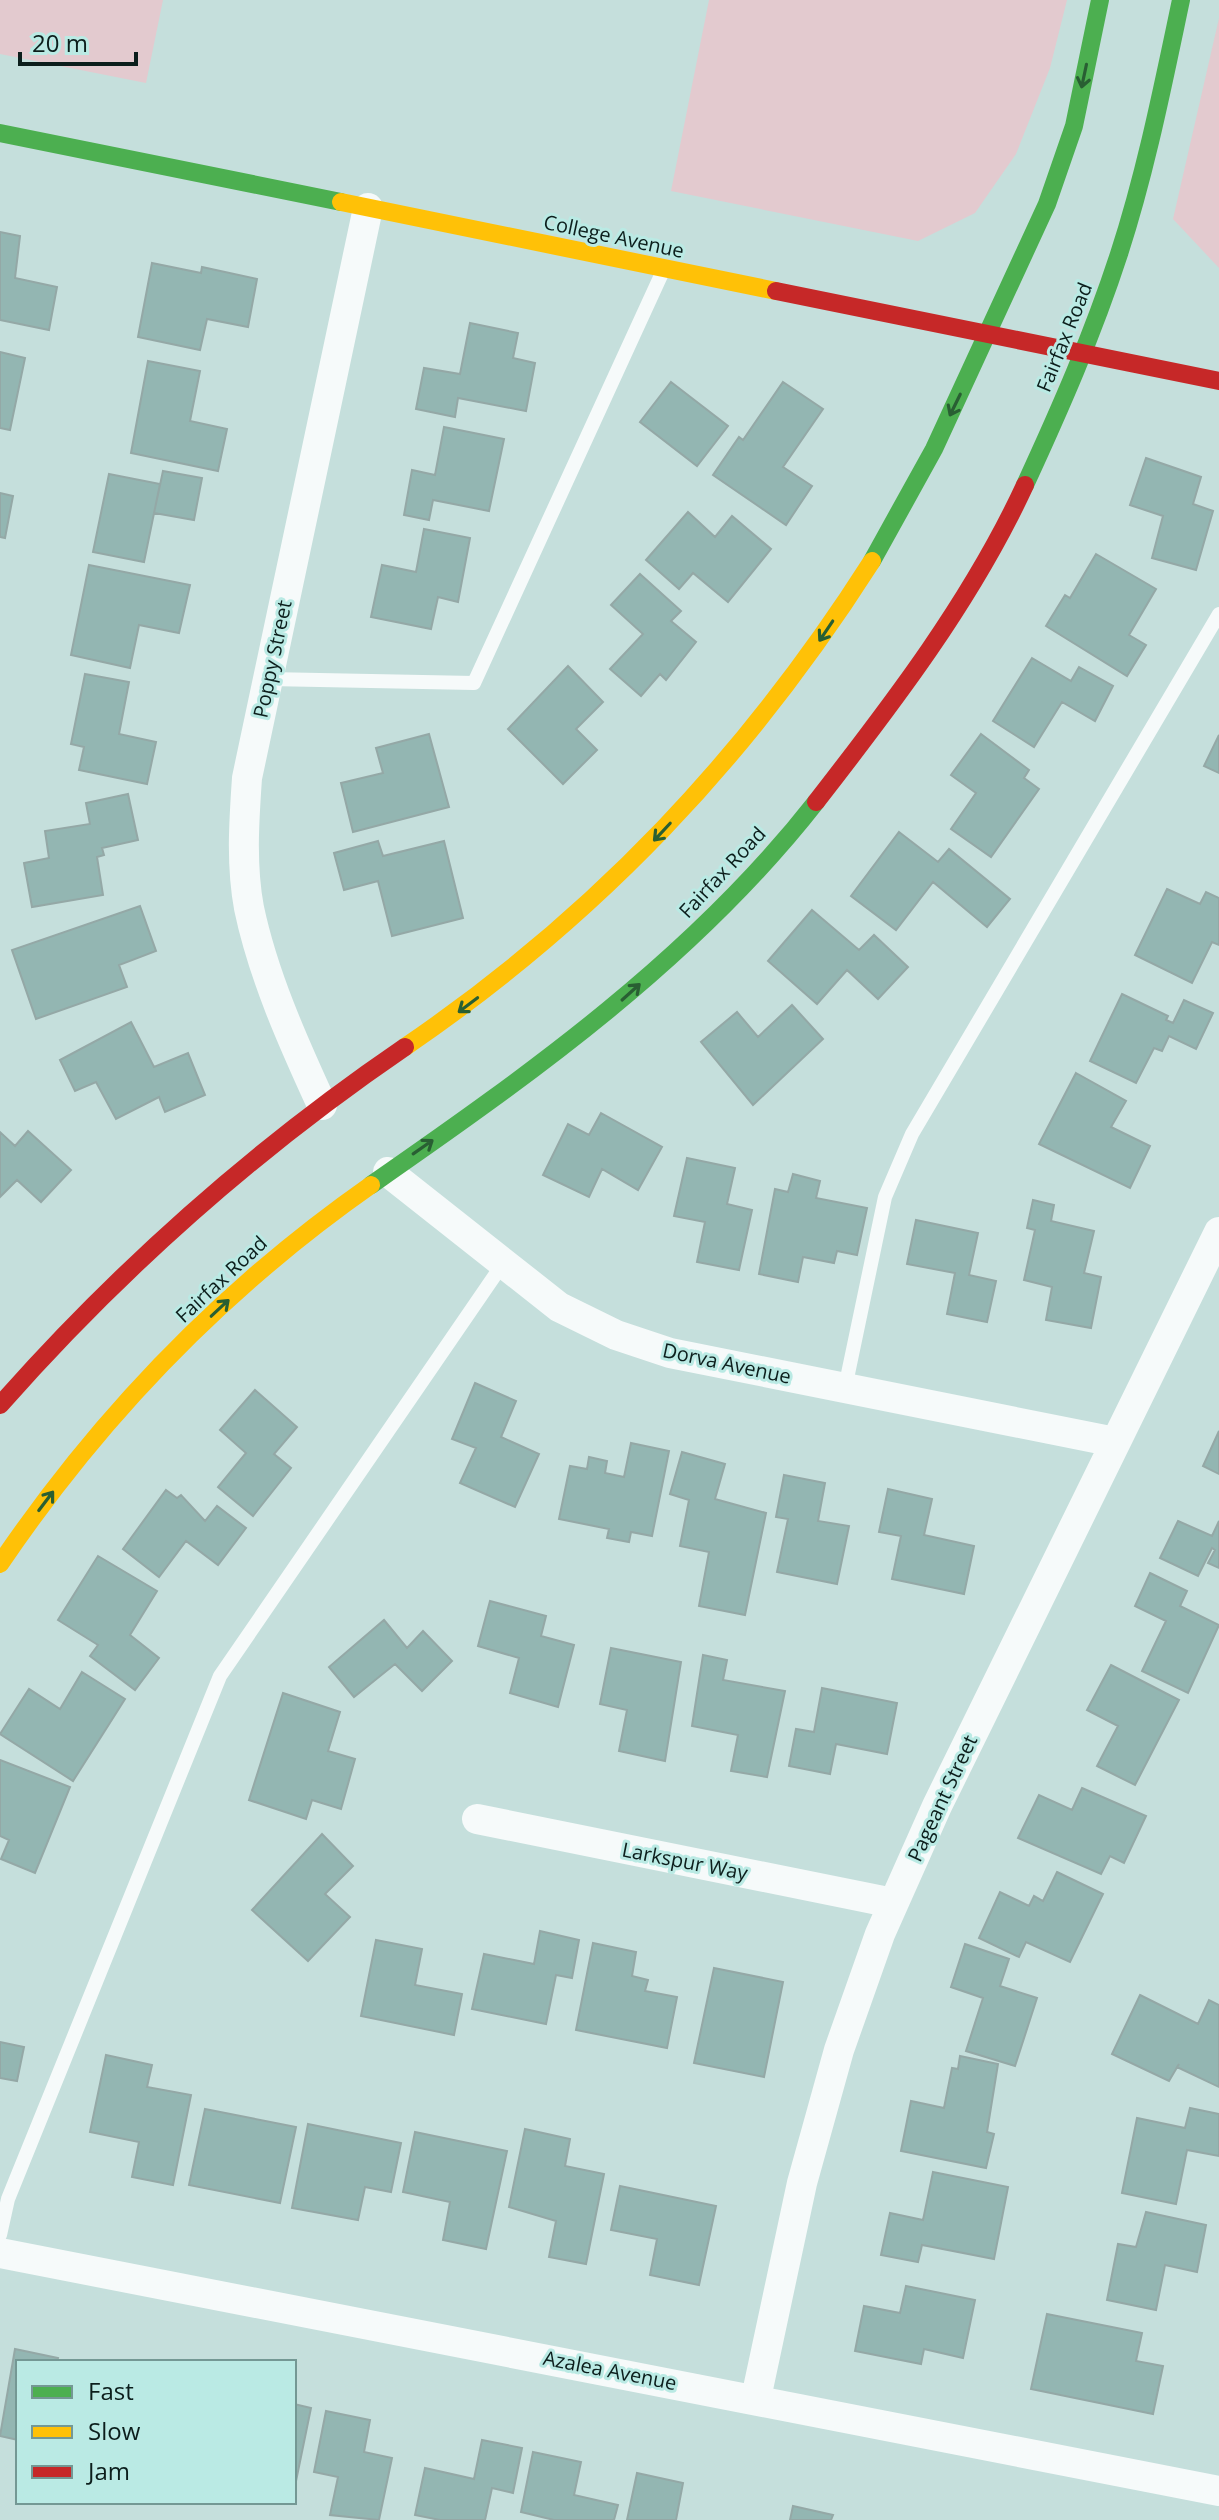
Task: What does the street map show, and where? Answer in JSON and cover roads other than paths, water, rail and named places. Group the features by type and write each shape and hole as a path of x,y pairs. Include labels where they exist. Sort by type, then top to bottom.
{"main road":[{"path":"0,1405 63,1332 141,1253 225,1179 322,1105 464,1009 551,939 633,864 727,762 796,675 858,583 914,487 1029,242 1073,130 1100,0"},
{"name":"Fairfax Road","path":"0,1564 71,1467 140,1387 215,1312 295,1242 388,1172 531,1073 622,1000 708,922 806,815 878,724 944,629 1002,528 1082,355 1118,259 1150,147 1181,0"},
{"name":"College Avenue","path":"0,133 1219,381"}],"street":[{"name":"Poppy Street","path":"322,1105 265,967 249,905 243,842 247,778 368,208"},
{"name":"Dorva Avenue","path":"388,1172 559,1307 616,1335 670,1353 1115,1442"},
{"name":"Pageant Street","path":"756,2398 802,2183 839,2050 893,1903 1219,1232"},
{"name":"Larkspur Way","path":"477,1819 893,1903"},
{"name":"Azalea Avenue","path":"0,2253 756,2398 1219,2491"}],"lane":[{"path":"268,679 474,683 664,268"},
{"path":"845,1388 885,1197 912,1134 1219,614"},
{"path":"0,2235 8,2199 220,1676 502,1265"}]}
